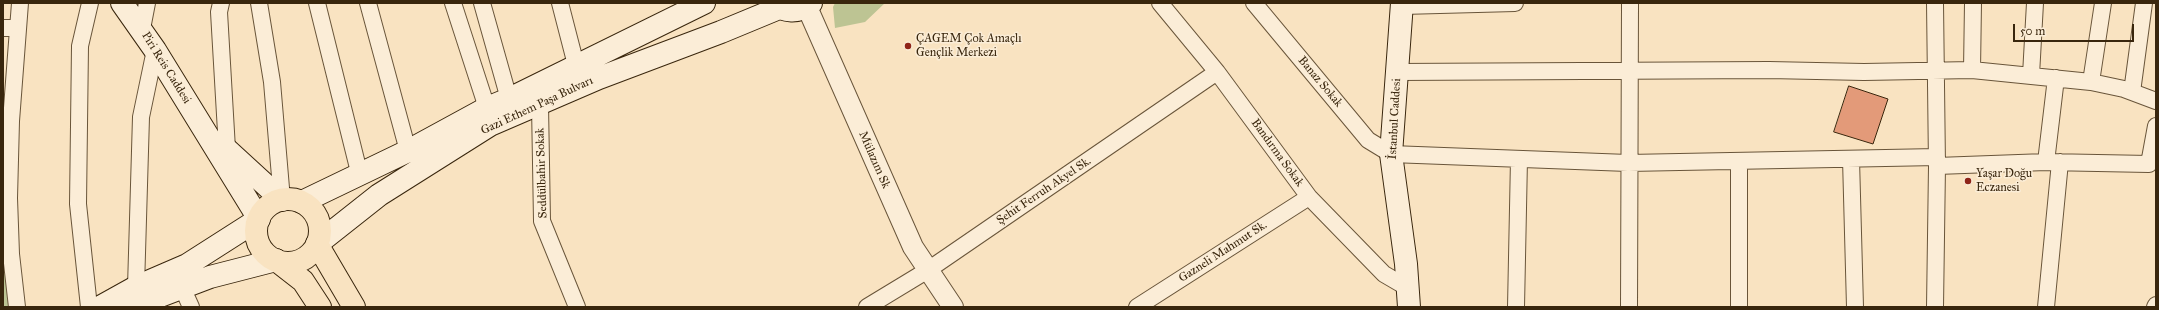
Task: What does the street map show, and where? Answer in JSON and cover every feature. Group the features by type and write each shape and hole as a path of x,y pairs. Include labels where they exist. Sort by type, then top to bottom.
{"main road":[{"name":"Piri Reis Caddesi","path":"122,3 155,50 259,219"},
{"name":"Gazi Ethem Paşa Bulvarı","path":"292,201 360,176 408,152 487,108 509,99 698,5"},
{"path":"775,6 788,11 798,10 809,5"},
{"name":"İstanbul Caddesi","path":"1402,5 1391,154 1406,264 1408,298"},
{"name":"Gazi Ethem Paşa Bulvarı","path":"318,244 379,195 490,125 540,105 599,78 721,32 775,6"},
{"name":"Piri Reis Caddesi","path":"207,133 292,201"},
{"path":"100,307 134,297 182,287 276,260 295,262 304,258 318,244 320,234 318,220 310,208 292,201 272,203 264,210 256,228 257,238 267,255 276,260 303,281 320,307"},
{"path":"134,297 259,219"},
{"path":"318,244 354,307"}],"street":[{"path":"17,307 6,199 10,28 20,3"},
{"path":"89,307 78,204 80,46 90,3"},
{"path":"142,30 147,3"},
{"path":"221,3 219,12 227,149"},
{"path":"259,3 292,201"},
{"path":"317,3 360,176"},
{"path":"368,3 408,152"},
{"path":"453,3 487,108"},
{"path":"482,3 509,99"},
{"path":"560,3 576,65"},
{"name":"Bandırma Sokak","path":"1160,3 1218,72 1309,197 1408,298"},
{"name":"Banaz Sokak","path":"1254,3 1368,140 1391,154"},
{"path":"1402,5 1515,3"},
{"path":"1629,307 1628,163 1630,3"},
{"path":"1935,3 1937,162 1935,307"},
{"path":"1972,70 1973,3"},
{"path":"2031,75 2036,3"},
{"path":"2091,82 2103,3"},
{"path":"2132,92 2144,3"},
{"name":"Mülazım Sk","path":"809,5 913,247 953,307"},
{"path":"134,297 141,117 155,50"},
{"path":"1397,72 1972,70 2091,82 2132,92 2156,101"},
{"name":"Şehit Ferruh Akyel Sk.","path":"868,307 928,270 1218,72"},
{"path":"2046,307 2056,78"},
{"name":"Seddülbahir Sokak","path":"540,105 542,221 577,307"},
{"path":"1391,154 1628,163 1851,159 1937,162 2149,164 2156,131"},
{"path":"1516,307 1519,159"},
{"path":"1851,159 1855,307"},
{"path":"1738,161 1739,307"},
{"name":"Gazneli Mahmut Sk.","path":"1137,307 1309,197"},
{"path":"182,287 191,307"}],"green space":[{"path":"835,3 885,3 865,22 835,28 833,7"},
{"path":"3,225 10,307 3,307"}],"building":[{"path":"1849,86 1888,99 1873,144 1834,132"}],"place":[{"name":"ÇAGEM Çok Amaçlı Gençlik Merkezi","path":"908,46"},
{"name":"Yaşar Doğu Eczanesi","path":"1968,181"}]}
